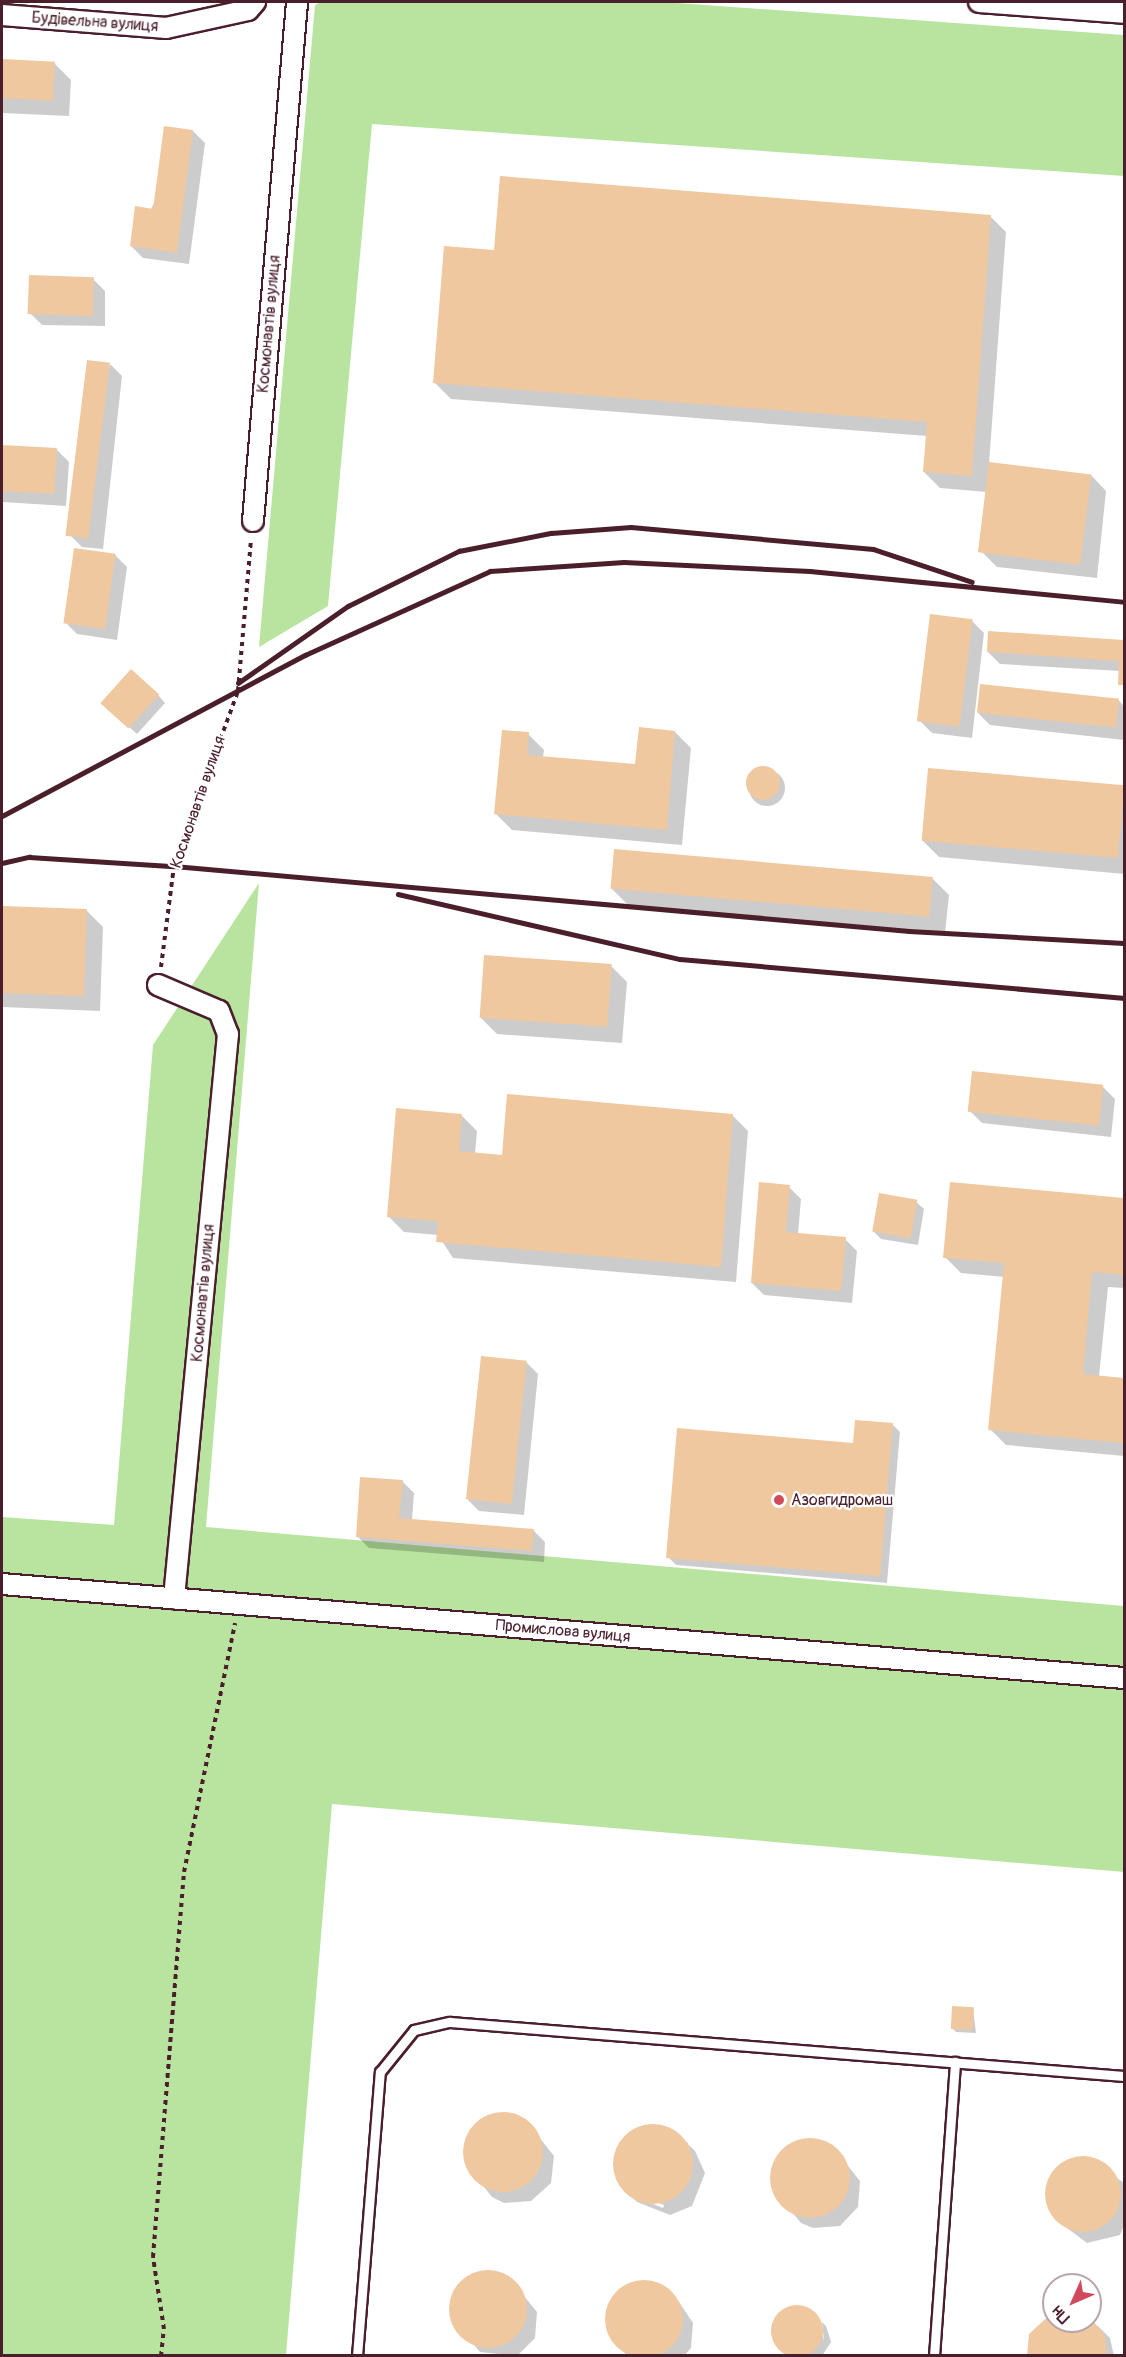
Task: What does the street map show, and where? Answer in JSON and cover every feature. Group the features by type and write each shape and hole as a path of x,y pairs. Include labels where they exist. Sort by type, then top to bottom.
{"street":[{"name":"Будівельна вулиця","path":"2,15 166,28 248,10 255,2"},
{"name":"Космонавтів вулиця","path":"253,521 297,2"},
{"path":"979,2 1125,13"},
{"name":"Космонавтів вулиця","path":"158,985 219,1011 228,1034 174,1598"},
{"name":"Промислова вулиця","path":"2,1584 1125,1678"}],"lane":[{"path":"357,2355 380,2072 414,2030 450,2022 1125,2076"},
{"path":"933,2355 955,2062"}],"path":[{"name":"Космонавтів вулиця","path":"158,985 174,866 238,691 253,521"},
{"path":"161,2355 164,2329 153,2257 184,1872 240,1603"}],"green space":[{"path":"320,2 663,2 1124,35 1124,176 372,124 328,606 259,647 315,5"},
{"path":"259,883 206,1527 1124,1606 1124,1872 332,1804 286,2355 2,2355 2,1517 114,1525 153,1045"}],"building":[{"path":"2,59 55,62 53,101 2,98"},
{"path":"164,126 193,130 177,253 130,246 135,206 153,209"},
{"path":"500,176 991,215 972,476 923,472 927,422 433,383 444,246 494,250"},
{"path":"29,275 94,277 93,316 28,314"},
{"path":"87,360 110,363 88,538 65,536"},
{"path":"2,445 57,448 55,494 2,491"},
{"path":"989,462 1091,475 1080,565 978,552"},
{"path":"74,548 116,554 105,629 63,623"},
{"path":"930,614 973,619 960,726 917,721"},
{"path":"988,631 1124,640 1124,685 1118,685 1119,661 987,652"},
{"path":"131,669 159,694 128,729 100,703"},
{"path":"980,684 1119,699 1116,727 977,713"},
{"path":"639,727 675,731 667,830 494,814 502,730 529,732 527,755 635,764"},
{"path":"763,766 775,771 780,783 775,795 763,800 751,795 746,783 751,771"},
{"path":"928,768 1124,785 1118,858 922,841"},
{"path":"614,849 933,877 929,917 611,889"},
{"path":"2,906 87,909 84,996 2,993"},
{"path":"484,955 612,964 607,1027 480,1018"},
{"path":"972,1071 1103,1085 1099,1126 968,1112"},
{"path":"507,1094 733,1114 721,1267 436,1242 438,1221 387,1217 396,1108 462,1114 459,1151 502,1155"},
{"path":"759,1182 790,1185 786,1232 846,1237 841,1291 751,1283"},
{"path":"950,1182 1124,1198 1124,1275 1092,1272 1083,1374 1124,1378 1124,1443 988,1430 1004,1263 943,1258"},
{"path":"879,1193 917,1200 911,1238 872,1231"},
{"path":"481,1356 527,1361 512,1504 466,1499"},
{"name":"Азовгидромаш","path":"855,1420 893,1423 880,1576 666,1558 677,1428 853,1443"},
{"path":"360,1477 403,1480 399,1518 534,1529 532,1551 356,1537"},
{"path":"952,2006 974,2007 973,2030 951,2029"},
{"path":"495,2112 511,2112 532,2123 543,2144 543,2160 532,2181 511,2192 495,2192 481,2186 469,2174 463,2160 463,2144 469,2130 481,2118"},
{"path":"653,2124 668,2127 681,2136 690,2149 693,2164 690,2179 681,2192 668,2201 653,2204 638,2201 625,2192 616,2179 613,2164 616,2149 625,2136 638,2127"},
{"path":"810,2138 825,2141 838,2150 847,2163 850,2178 847,2193 838,2206 825,2215 810,2218 795,2215 782,2206 773,2193 770,2178 773,2163 782,2150 795,2141"},
{"path":"1076,2156 1090,2156 1104,2162 1115,2173 1121,2187 1118,2209 1110,2221 1090,2232 1076,2232 1062,2226 1051,2215 1045,2201 1045,2187 1051,2173 1062,2162"},
{"path":"488,2270 503,2273 515,2282 524,2294 527,2309 524,2324 515,2336 503,2345 488,2348 473,2345 461,2336 452,2324 449,2309 452,2294 461,2282 473,2273"},
{"path":"644,2280 659,2283 671,2292 680,2304 683,2319 680,2334 671,2346 659,2355 644,2358 629,2355 617,2346 608,2334 605,2319 608,2304 617,2292 629,2283"},
{"path":"797,2305 811,2309 819,2317 823,2331 819,2345 811,2353 797,2357 783,2353 775,2345 771,2331 775,2317 783,2309"},
{"path":"1042,2322 1042,2333 1102,2332 1105,2336 1107,2356 1027,2356 1029,2334"}],"railway":[{"path":"238,683 348,606 459,551 551,533 631,527 873,549 972,582"},
{"path":"2,816 305,655 490,571 624,562 810,571 1124,602"},
{"path":"2,863 29,857 174,866 909,931 1124,943"},
{"path":"398,894 680,959 1124,998"}],"place":[{"name":"Азовгидромаш","path":"779,1500"}]}
